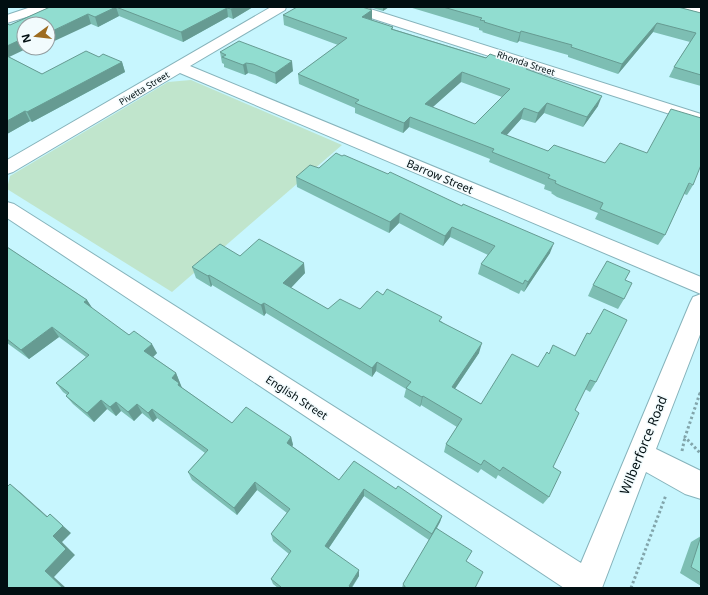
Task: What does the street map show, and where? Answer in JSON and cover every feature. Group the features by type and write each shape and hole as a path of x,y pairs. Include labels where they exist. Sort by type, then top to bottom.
{"street":[{"path":"7,19 44,7"},
{"name":"Pivetta Street","path":"7,168 280,7"},
{"name":"Rhonda Street","path":"351,7 701,119"},
{"path":"687,7 701,11"},
{"name":"Barrow Street","path":"179,66 701,286"},
{"name":"English Street","path":"7,210 587,586"},
{"name":"Wilberforce Road","path":"587,586 701,303"},
{"path":"642,447 688,459 701,485"}],"path":[{"path":"631,588 659,510 688,459 701,391"}],"green space":[{"path":"191,80 342,145 172,292 7,189 10,176 168,82"}],"building":[{"path":"50,7 116,7 95,17 88,14 56,29 56,16 30,16"},
{"path":"116,7 235,7 231,9 227,8 181,32"},
{"path":"297,7 362,7 372,10 362,17 393,27 391,29 486,58 490,54 527,68 526,69 602,96 587,117 547,103 538,113 524,108 501,133 548,151 554,145 605,163 620,143 647,153 671,109 701,118 701,165 693,185 689,183 665,235 600,209 603,203 555,183 556,181 548,178 550,175 492,152 494,149 410,117 404,123 355,103 359,100 298,74 347,38 283,15","holes":["462,72 510,89 475,124 425,104"]},
{"path":"443,7 678,7 701,13 701,75 674,67 696,33 657,23 622,64 571,47 572,45 521,31 520,33 484,22 485,21 480,20 482,18"},
{"path":"16,22 16,42 7,46 7,24 10,25"},
{"path":"239,41 292,61 275,73 253,64 246,63 243,65 222,57 226,55 220,52"},
{"path":"86,51 99,57 103,54 122,62 7,121 7,56 42,74"},
{"path":"336,153 388,174 390,172 462,206 463,204 554,243 528,282 525,280 523,284 481,264 495,246 452,227 445,236 400,213 390,222 296,177 310,165 319,168"},
{"path":"259,239 304,263 283,283 328,309 340,299 360,309 377,291 383,295 387,289 442,317 439,321 482,343 452,387 481,404 512,354 538,367 547,352 549,354 553,345 575,356 587,333 590,334 604,309 627,320 596,382 590,380 575,410 579,413 553,467 561,472 549,497 503,467 500,471 484,460 481,465 446,444 462,419 423,396 422,397 406,388 411,382 377,362 372,368 264,303 261,305 192,267 220,244 240,256"},
{"path":"7,247 87,300 84,302 129,335 134,331 152,344 144,351 176,373 172,378 179,383 178,385 232,423 246,407 291,437 287,443 339,480 354,461 396,489 398,486 442,516 432,534 364,489 325,546 359,570 349,586 351,588 280,588 281,587 271,579 291,551 271,534 290,509 255,482 234,508 188,472 208,450 152,409 148,413 137,404 128,412 116,402 110,407 101,400 87,413 66,396 69,393 56,383 89,355 52,327 21,350 7,339"},
{"path":"607,261 630,271 625,280 632,283 624,299 593,285"},
{"path":"10,484 47,517 50,514 63,526 53,536 66,549 45,571 63,588 7,588 7,487"},
{"path":"436,528 472,551 466,561 483,572 475,588 406,588 403,584"},
{"path":"701,536 701,573 691,567"}]}
